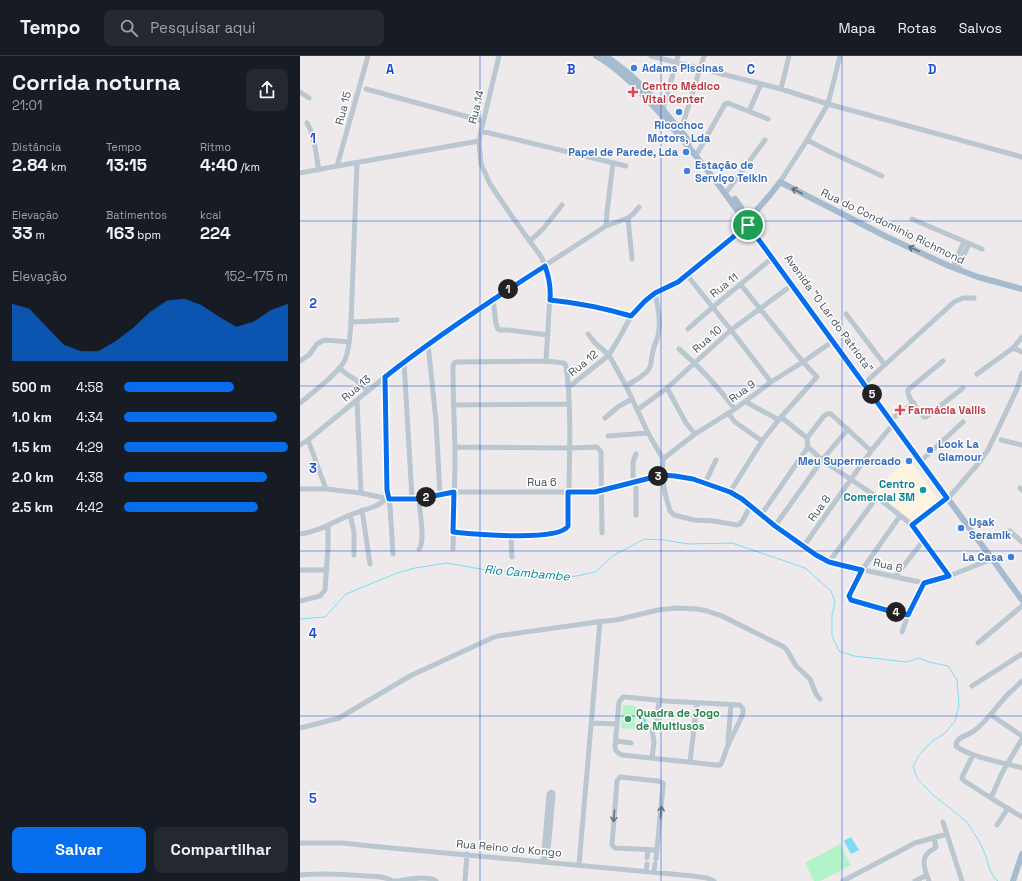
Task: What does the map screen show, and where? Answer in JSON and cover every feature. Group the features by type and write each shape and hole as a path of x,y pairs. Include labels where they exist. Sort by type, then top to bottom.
{"main road":[{"name":"Avenida \"O Lar do Patriota\"","path":"596,56 627,78 652,104 682,138 749,222 867,381 893,420 949,497 1022,594"},
{"name":"Avenida \"O Lar do Patriota\"","path":"606,56 631,75 647,91 681,130 728,190 772,258 923,459 1022,600"},
{"path":"749,222 780,182"},
{"name":"Rua do Condominio Richmond","path":"780,182 888,237 954,265 978,277 1022,289"},
{"path":"1013,881 1022,854"}],"street":[{"name":"Rua 15","path":"338,166 368,56"},
{"name":"Rua 14","path":"499,56 479,141 481,164 490,184 542,258 548,275 550,300 546,361"},
{"path":"651,56 781,89 828,104 1022,157"},
{"path":"663,109 678,56"},
{"path":"681,130 704,56"},
{"path":"781,89 789,56"},
{"path":"780,182 808,140 828,104 840,56"},
{"path":"749,110 761,84"},
{"path":"366,89 483,122"},
{"path":"300,92 309,98"},
{"path":"698,152 724,104 728,103 749,110 768,119"},
{"path":"307,123 312,130 319,170"},
{"path":"481,131 626,166"},
{"path":"728,190 765,140"},
{"path":"808,140 882,176"},
{"path":"300,173 479,141"},
{"path":"300,403 339,368 345,360 351,322 357,163"},
{"path":"606,226 606,212 613,163"},
{"path":"530,241 543,229 562,205"},
{"path":"632,259 628,218 639,207"},
{"name":"Rua 13","path":"300,445 404,362 493,299 606,226 628,218"},
{"path":"912,219 982,249"},
{"name":"Rua 12","path":"569,387 609,355 631,316 645,301 655,293 678,282 749,222"},
{"path":"954,265 967,243"},
{"name":"Rua 11","path":"688,329 713,306 741,285 772,258"},
{"path":"687,275 713,306 771,382"},
{"path":"730,492 762,441 816,378 816,375 803,362 741,285"},
{"name":"Rua 10","path":"637,410 667,388 731,330 792,285"},
{"path":"626,386 646,373 650,368 653,351 658,336 659,323 655,293"},
{"path":"867,381 954,302 963,298 974,298"},
{"path":"493,299 498,329 548,335"},
{"path":"550,300 577,303 631,316"},
{"path":"846,314 885,365"},
{"path":"351,322 397,320"},
{"path":"588,334 595,343 609,355 626,386 648,433 663,459 662,475 665,493 672,513 674,515 694,520 714,521 736,525 740,524 750,507"},
{"path":"977,374 1013,348 1022,337"},
{"path":"300,362 317,344 322,341 349,342"},
{"name":"Rua 9","path":"663,459 695,434 746,402 771,382 833,341"},
{"path":"428,344 436,421 440,495"},
{"path":"1013,348 1022,352"},
{"path":"679,349 717,386 735,409"},
{"path":"453,532 511,536 557,533 567,528 569,521 569,387 566,366 564,363 546,361 454,363 453,405 455,447 453,532 453,549"},
{"path":"943,361 908,390 908,394 924,417 963,388"},
{"path":"404,362 412,498"},
{"path":"339,368 368,391"},
{"path":"912,525 949,497 978,464 988,450 1017,389 1022,373"},
{"path":"385,377 387,490 393,554"},
{"path":"667,388 686,423 695,434"},
{"path":"605,418 619,406 632,399"},
{"path":"357,401 361,493"},
{"path":"746,402 780,419 807,438"},
{"name":"Rua 8","path":"803,547 893,420 914,403"},
{"path":"453,405 569,404"},
{"path":"728,413 735,422 762,441"},
{"path":"871,451 831,414 827,414 823,417 807,438 808,447 822,460 877,497 912,525 949,576"},
{"path":"923,459 963,422"},
{"path":"775,526 822,460 848,429"},
{"path":"608,436 648,433"},
{"path":"308,440 326,489"},
{"path":"1001,440 1022,444"},
{"path":"455,447 597,447 600,452 602,533"},
{"path":"761,515 808,447"},
{"path":"636,454 633,462 634,482 636,488 636,515"},
{"path":"705,483 716,460"},
{"name":"Rua 6","path":"300,489 326,489 361,493 388,499 418,499 454,492 595,492 662,475 685,477 730,492 742,499 750,507 803,547 829,562 924,583 949,576 992,559"},
{"path":"829,562 877,497"},
{"path":"300,534 312,532 328,526 362,510 381,504 388,499"},
{"path":"418,499 422,532 422,545 419,549"},
{"path":"362,510 370,564"},
{"path":"350,515 354,532 354,555"},
{"path":"900,516 862,570 849,596 851,600 908,615"},
{"path":"300,601 320,596 325,590 328,526"},
{"path":"1010,531 1022,542"},
{"path":"511,536 512,557"},
{"path":"895,577 923,541"},
{"path":"300,570 327,570"},
{"path":"902,632 908,615 924,583"},
{"path":"978,643 1022,606"},
{"path":"300,728 338,718 410,676 498,636 600,621 611,621 658,610 676,608 702,610 722,616 780,645 787,650 796,666 810,680 816,694 820,699"},
{"path":"580,865 600,621"},
{"path":"972,686 1022,654"},
{"path":"1022,681 991,715 975,730 958,739 956,743 956,746 973,755 1022,768"},
{"path":"622,697 697,703 742,706 743,714 720,765 619,754 615,749 619,702 622,697"},
{"path":"652,758 654,742 652,730 657,720 659,700"},
{"path":"690,762 697,703"},
{"path":"728,745 731,705"},
{"path":"991,715 1022,737 1002,773 991,798"},
{"path":"592,723 617,724"},
{"path":"616,741 631,743"},
{"path":"973,755 962,778 1022,817"},
{"path":"654,872 663,786 662,783 658,780 620,777 617,781 612,845 615,848 656,850"},
{"path":"551,792 553,795 545,862 549,795 551,792"},
{"path":"997,825 1008,808"},
{"path":"943,822 962,881"},
{"path":"843,881 914,843 947,834"},
{"path":"929,881 925,860 927,853 936,848 934,838"},
{"name":"Rua Reino do Kongo","path":"300,843 343,843 467,854 700,876 714,881"},
{"path":"647,858 648,850"},
{"path":"465,881 467,854"},
{"path":"646,872 647,864"},
{"path":"300,875 317,873 350,874 386,878 394,881 426,878 436,881"},
{"path":"915,881 927,875"}],"shaded area":[{"path":"909,459 938,500 912,520 875,493 891,474"}],"green space":[{"name":"Quadra de Jogo de Multiusos","path":"623,705 636,706 634,729 621,728"},
{"path":"840,844 851,865 820,881 814,881 805,863"}],"water":[{"path":"640,714 647,715 645,731 639,730"},
{"path":"851,837 859,850 851,854 844,841"}],"waterway":[{"name":"Rio Cambambe","path":"300,619 325,617 346,594 397,573 415,568 447,563 497,572 521,570 559,577 577,576 595,572 614,555 645,539 665,540 688,544 732,543 805,568 831,591 835,602 832,615 832,636 839,651 854,656 907,662 919,658 948,666 957,680 959,705 955,721 945,733 931,742 920,754 913,766 917,778 932,794 967,822 979,841 986,856 990,870 995,879 998,881"}],"place":[{"name":"Adams Piscinas","path":"634,68"},
{"name":"Centro Médico Vital Center","path":"633,92"},
{"name":"RIcochoc Motors, Lda","path":"679,112"},
{"name":"Papel de Parede, Lda","path":"686,152"},
{"name":"Estação de Serviço Telkin","path":"687,171"},
{"name":"Farmácia Vallis","path":"900,410"},
{"name":"Look La Glamour","path":"930,450"},
{"name":"Meu Supermercado","path":"909,461"},
{"name":"Centro Comercial 3M","path":"923,490"},
{"name":"Uşak Seramik","path":"961,528"},
{"name":"La Casa","path":"1011,557"},
{"name":"Quadra de Jogo de Multiusos","path":"628,719"}],"route":[{"path":"748,225 894,423 947,498 912,525 949,576 924,583 908,615 851,600 849,596 862,570 829,562 803,547 750,507 742,499 730,492 685,477 662,475 595,492 568,492 569,521 567,528 557,533 546,534 511,536 453,532 454,492 418,499 389,499 387,490 385,377 404,362 493,299 545,266 550,285 550,300 577,303 631,316 655,293 678,282 748,225"}]}
